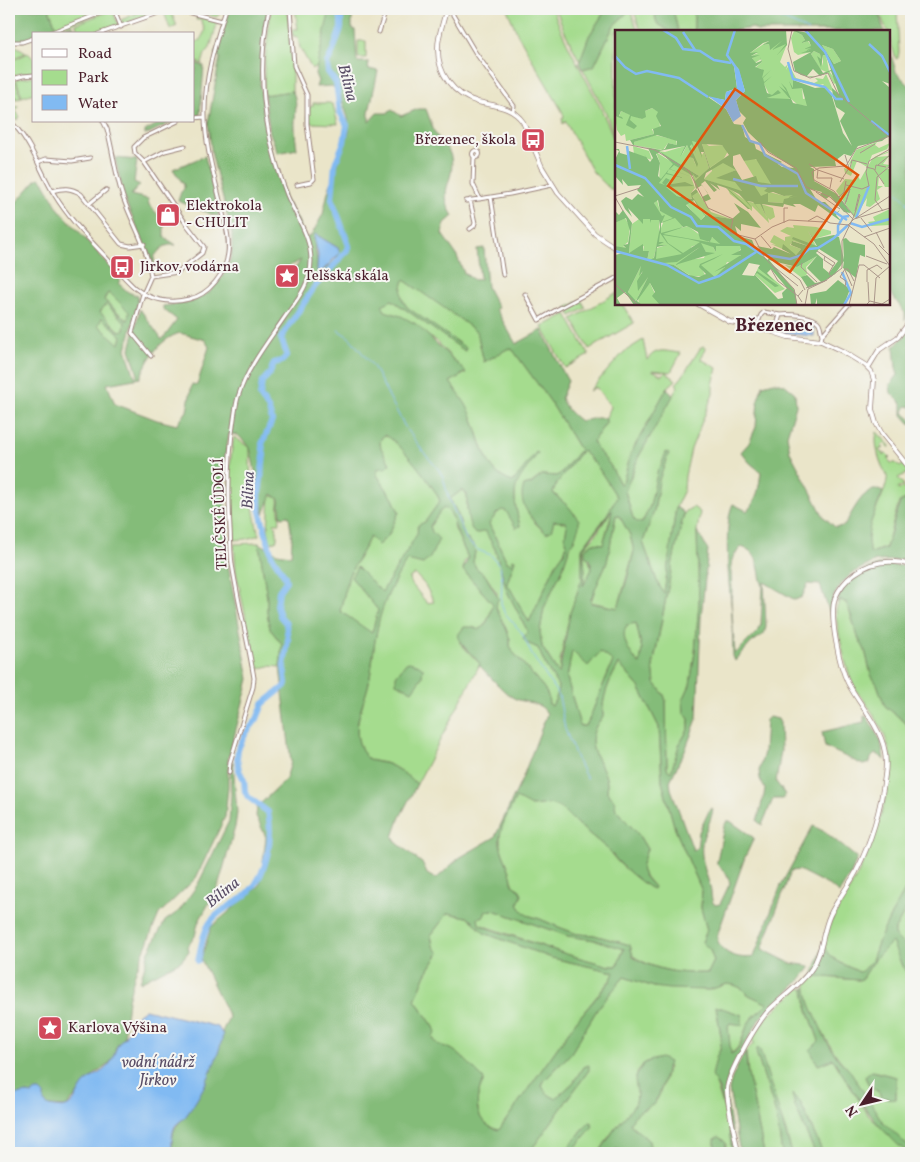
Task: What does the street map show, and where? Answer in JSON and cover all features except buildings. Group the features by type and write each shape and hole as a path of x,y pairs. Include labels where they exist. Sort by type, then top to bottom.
{"street":[{"path":"52,32 113,9 121,27"},
{"path":"105,32 170,9"},
{"path":"175,9 222,21"},
{"path":"9,120 22,134 52,191 82,231 128,281 143,294 162,301 188,300 196,297 208,290 224,268 228,254 229,238 208,148 204,118 208,76 226,9"},
{"name":"TELČSKÉ ÚDOLÍ","path":"229,773 230,762 253,687 254,678 231,561 228,473 233,426 238,397 251,369 307,283 311,259 306,235 286,193 267,129 262,79 266,22 269,9"},
{"path":"290,9 294,66 307,95 306,124 314,178 311,182 297,185"},
{"path":"379,32 386,9"},
{"path":"446,9 439,37 438,51 442,71 447,81 467,98 513,112 523,122 542,167 564,202 595,234 615,247"},
{"path":"452,9 453,15 474,52 514,106 513,112"},
{"path":"11,42 22,42 32,39"},
{"path":"9,80 18,76 32,75"},
{"path":"195,118 204,118"},
{"path":"104,122 107,129 123,199 149,259 151,276 143,294 132,333 151,356"},
{"path":"151,276 178,272 202,253 204,247 144,162 135,153 134,147 143,138 176,122"},
{"path":"144,162 165,151 185,146"},
{"path":"474,157 473,184 480,199"},
{"path":"38,162 46,159 72,161 90,158"},
{"path":"470,230 475,223 468,200 552,185"},
{"path":"52,191 66,188 81,194 122,244 130,246 144,244"},
{"path":"89,204 106,190"},
{"path":"491,197 503,275"},
{"path":"525,294 539,320 615,279"},
{"path":"700,305 730,322 788,336 822,341 868,368 874,380 872,409 876,422 882,434 911,470"},
{"path":"822,335 848,305"},
{"path":"756,327 764,312 780,315 794,314 814,319 819,324 822,341"},
{"path":"775,332 780,315"},
{"path":"868,368 879,350 898,337 911,320"},
{"path":"738,1153 727,1090 730,1077 761,1019 802,981 817,958 831,914 865,854 878,811 885,775 886,752 883,740 848,683 843,671 835,632 835,598 843,584 853,575 869,566 884,562 911,565"}],"green space":[{"path":"9,9 49,9 57,29 49,32 32,32 32,38 24,41 9,39"},
{"path":"49,9 109,9 57,29"},
{"path":"148,9 157,9 158,11 122,25 121,20"},
{"path":"187,9 222,9 216,17"},
{"path":"230,9 268,9 260,85 266,134 285,199 297,218 305,238 311,236 323,214 328,192 349,132 348,118 340,94 332,86 316,87 318,81 315,74 330,9 352,9 352,28 355,30 357,62 369,62 368,69 378,71 369,112 369,122 377,113 387,113 392,110 401,116 418,109 426,109 434,131 451,157 452,166 446,198 453,216 445,223 442,234 456,254 464,273 474,280 480,279 477,249 484,248 487,287 498,308 496,309 516,344 542,330 568,381 561,398 569,411 580,421 596,418 606,419 606,423 593,441 596,448 610,465 620,484 623,482 631,453 667,388 673,396 639,456 625,491 633,518 637,522 642,523 650,506 658,469 666,452 669,453 659,480 654,511 643,542 657,581 664,594 676,507 684,513 653,666 655,683 666,701 667,769 671,772 679,745 689,728 689,719 684,712 683,700 690,685 695,652 699,603 697,531 708,550 701,617 697,719 670,781 671,789 693,850 697,848 699,832 709,811 711,808 713,809 702,842 702,855 712,901 715,905 720,904 730,883 726,873 717,864 724,826 727,821 730,821 754,838 745,857 717,936 721,947 736,956 754,957 781,885 813,826 825,832 857,858 851,874 839,893 830,886 799,870 791,871 762,949 790,963 810,966 810,968 760,1018 728,1076 725,1091 736,1153 732,1153 728,1121 719,1089 712,1076 720,1050 721,1036 716,1006 742,1015 742,1025 730,1023 728,1026 731,1054 738,1049 750,1021 768,1004 734,985 727,984 709,990 669,989 654,987 624,977 598,1008 571,1053 544,1081 542,1086 550,1095 556,1098 573,1083 583,1067 589,1065 589,1070 529,1153 172,1153 175,1129 185,1117 223,1035 222,1032 229,1017 201,959 211,927 260,885 266,837 256,816 257,807 286,779 291,762 280,667 282,644 270,629 259,543 277,553 291,555 292,540 289,516 281,517 279,499 272,494 264,514 250,448 238,435 229,434 223,468 228,565 249,679 228,760 225,817 196,878 159,914 135,973 128,1000 124,1038 116,1047 114,1056 109,1064 95,1074 66,1107 49,1106 28,1093 17,1096 9,1094 9,205 12,207 40,178 58,208 117,274 120,281 118,283 128,292 138,296 137,308 126,349 135,377 138,375 130,349 140,309 162,340 177,320 163,309 163,306 192,302 210,292 228,269 232,251 232,234 212,156 208,123 220,57 215,55","holes":["315,234 338,248 337,258 321,273 317,270","301,260 294,270 294,280 285,285 286,278 282,270","404,280 477,332 484,362 509,348 513,350 550,401 580,450 560,474 556,476 542,475 531,484 524,486 522,493 524,506 546,533 551,531 554,521 565,522 567,526 565,537 567,544 564,553 556,564 529,622 507,583 515,560 513,559 511,563 507,562 489,524 497,513 502,510 506,511 516,528 520,526 515,502 516,486 538,453 536,452 513,482 503,478 495,471 484,453 468,408 450,382 466,372 416,324 401,316 385,311 382,305 392,300 465,351 466,348 408,308 403,302 401,292","108,293 129,312 128,320 104,300","106,304 125,322 124,330 119,331 100,312","102,318 122,336 120,344 98,325","180,333 205,340 209,347 197,385 192,384 187,411 177,425 157,420 115,404 107,384 140,378 160,345","385,435 399,446 416,465 440,501 425,522 418,525 417,534 382,592 357,567 351,577 378,610 372,633 340,611 349,575 370,537 378,545 388,536 399,512 377,475 377,469 385,468 390,464 380,441","582,450 597,466 617,497 605,518 582,548 582,579 570,613 559,674 542,647 540,631 544,608 561,573 570,546 574,541 579,520 569,507 553,492 557,483","462,490 467,494 468,515 472,530 475,534 485,531 495,549 507,591 527,630 523,638 527,643 538,648 558,686 557,696 552,706 549,704 544,688 513,652 505,626 496,608 499,599 485,575 476,568 473,562 474,546 464,535 458,514 450,499","445,508 452,516 468,558 463,570 493,604 488,619 482,628 479,630 473,627 464,627 458,635 461,643 480,664 478,667 480,666 508,694 516,699 541,706 547,714 522,779 495,837 459,858 436,879 427,874 423,864 396,842 393,837 400,817 417,784 392,766 369,759 359,743 357,726 367,691 377,630 385,603 407,560 423,564 430,558 439,539 432,532 430,526 441,510","612,510 603,544 593,543 585,549 585,556 590,559 592,569 583,586 585,571 583,549","616,515 620,517 630,535 634,551 627,579 618,608 591,603 607,562","636,623 642,649 640,664 629,650 624,635 627,625","572,651 588,666 600,652 613,661 585,726 580,726 567,678","619,664 639,687 659,727 662,782 675,829 702,891 701,908 707,930 702,942 710,950 714,961 708,973 678,972 651,966 633,957 630,945 594,935 577,934 527,915 518,904 522,894 520,890 512,885 511,875 500,843 501,831 516,798 531,806 550,804 561,808 610,851 630,872 649,887 653,889 654,887 642,873 647,849 638,834 616,810 614,800 607,792 605,774 592,744 596,726 603,716 603,703 609,682","493,910 568,936 595,940 624,949 617,966 609,966 566,954 479,924 478,918 484,916 486,911","448,913 467,917 484,933 552,958 614,972 611,980 575,1023 499,1130 485,1123 480,1117 477,1103 480,1088 484,1081 483,1078 460,1055 440,1045 432,1037 436,1032 434,1027 415,1000 426,974 439,953 433,946 431,935"]},
{"path":"271,9 287,9 292,44 292,91 264,95 264,68"},
{"path":"295,9 332,9 324,65 312,69 300,48 298,37 293,36 292,29 298,29"},
{"path":"507,9 553,9 567,44 610,128 615,143 615,189 610,189 593,172 565,121 563,124 562,118 564,117 562,111 518,35"},
{"path":"556,9 603,9 603,14 589,36 580,62 564,30"},
{"path":"603,9 629,9 614,25 594,66 582,69 579,63 589,36 603,14"},
{"path":"630,9 638,30 615,30 615,139 606,113 583,69 594,66 614,25"},
{"path":"633,9 665,9 655,16 657,23 668,30 641,30"},
{"path":"665,9 673,9 678,30 668,30 657,23 655,16"},
{"path":"673,9 690,9 694,16 694,30 678,30"},
{"path":"690,9 878,9 884,30 756,30 753,28 738,30 694,30 694,16"},
{"path":"878,9 897,9 899,52 896,59 890,41 890,30 887,30"},
{"path":"112,10 119,25 99,32 78,32 76,24"},
{"path":"164,12 171,12 177,26 170,29"},
{"path":"197,16 216,21 217,24 210,48 205,54 202,64 195,61 195,42 200,40 205,31 201,20 196,20"},
{"path":"73,25 75,32 55,32"},
{"path":"358,41 366,41 366,58 358,58"},
{"path":"11,43 26,53 9,60 11,56 9,51"},
{"path":"890,51 896,72 911,87 911,302 905,321 905,313 890,292"},
{"path":"28,53 32,57 32,72 12,75 9,62"},
{"path":"195,63 204,66 200,115 195,117 195,72"},
{"path":"32,76 32,94 22,97 16,79"},
{"path":"16,81 21,98 17,99 15,96 16,99 9,102 9,84"},
{"path":"292,91 296,104 295,131 297,149 278,153 270,133 264,95"},
{"path":"313,103 330,103 333,105 338,124 311,123 308,119 309,107 313,106"},
{"path":"9,104 18,108 15,110 20,117 17,120 9,115"},
{"path":"161,122 172,122 145,135 145,131"},
{"path":"205,156 219,215 216,216 178,201 184,185 173,169"},
{"path":"115,158 137,160 134,182 140,185 131,195 148,199 149,205 164,221 164,237 176,245 163,247 159,251 154,257 155,268 125,201"},
{"path":"404,280 477,332 484,362 509,348 513,350 550,401 580,450 560,474 556,476 542,475 524,486 535,523 546,533 554,521 565,522 567,526 565,537 567,544 564,553 556,564 529,622 507,583 515,560 511,563 507,562 489,524 502,509 520,526 515,505 515,484 538,453 513,482 504,478 490,465 471,414 450,382 466,373 435,340 385,311 381,305 392,300 465,351 408,308 403,301 402,295"},
{"path":"108,293 130,312 128,320 104,300"},
{"path":"615,294 615,305 623,305 634,323 589,349 572,319"},
{"path":"581,300 586,308 571,316 566,308"},
{"path":"106,304 125,322 124,330 120,331 100,312"},
{"path":"566,314 589,355 565,368 542,327"},
{"path":"102,318 122,336 119,345 98,325"},
{"path":"911,329 911,407 906,406 904,411 911,419 911,425 902,415 902,404 891,393 890,385 898,375 894,347"},
{"path":"643,340 647,360 658,351 681,353 671,372 652,370 661,375 666,372 676,380 667,388 631,453 623,482 620,484 610,465 596,448 593,441 606,423 605,419 611,407 596,387 589,391 624,352"},
{"path":"704,346 706,348 701,359 717,368 713,394 691,449 684,490 676,507 664,595 643,542 654,511 659,480 667,453 658,469 650,506 642,523 637,522 633,518 625,491 639,456 678,386 676,384 701,347"},
{"path":"774,382 784,384 795,393 796,406 787,435 790,452 824,517 835,527 844,526 855,507 865,495 870,491 876,490 883,492 869,531 868,538 871,553 886,548 900,502 911,496 911,539 903,560 876,561 852,573 842,583 833,597 831,616 820,585 808,584 802,597 795,600 764,582 766,627 764,634 751,643 735,661 733,656 732,614 735,654 759,630 761,624 763,586 758,564 754,556 747,549 741,547 733,557 731,567 731,606 729,585 728,522 730,512 733,504 747,511 751,507 757,493 761,472 741,452 749,443 756,427 758,399 763,385"},
{"path":"877,432 890,446 889,448 885,443 881,447 884,448 879,450 881,453 883,452 884,456 886,453 890,457 888,459 891,463 896,463 900,467 904,464 910,472 898,478 904,485 898,488 898,490 905,487 910,497 899,502 886,547 871,553 868,535 873,516 885,489 887,478 878,454"},
{"path":"385,435 399,445 416,465 440,501 425,522 417,527 418,534 382,592 360,570 351,577 378,610 372,634 340,611 349,575 370,537 378,545 388,536 399,512 377,475 377,469 389,462 380,444"},
{"path":"234,437 250,448 254,514 259,535 247,539 234,540 230,475"},
{"path":"582,450 597,466 617,497 605,518 582,550 582,579 570,613 560,661 560,675 542,647 540,631 544,608 561,573 570,546 576,515 553,492 557,483"},
{"path":"462,490 467,494 467,509 478,533 485,530 495,549 507,591 527,630 523,638 527,643 538,648 558,686 557,696 552,706 549,704 544,688 513,652 510,646 510,639 496,608 497,593 485,575 476,568 473,562 475,552 471,543 464,535 450,499"},
{"path":"270,495 278,498 280,523 274,523 277,531 277,540 271,543 268,530"},
{"path":"693,507 700,512 697,531 699,603 690,685 683,700 684,712 689,719 689,728 679,745 672,773 667,769 666,701 655,683 653,667 682,520 686,511"},
{"path":"445,508 455,520 454,527 468,558 464,562 463,570 493,604 485,624 459,642 480,664 417,784 394,767 367,758 359,743 357,726 369,682 377,629 385,602 407,559 423,564 432,532 430,526 441,510","holes":["415,574 425,585 434,602 427,603 410,582 409,578"]},
{"path":"613,508 603,544 593,543 585,549 592,569 582,589 585,571 583,549 595,536"},
{"path":"616,515 620,517 630,535 634,551 618,608 591,602 607,562"},
{"path":"259,543 270,629 282,644 280,667 269,666 257,669 236,572 234,544"},
{"path":"884,564 911,567 911,732 905,722 885,706 877,684 871,675 865,650 858,637 847,603 841,600 837,603 843,588 854,576 869,568"},
{"path":"841,600 848,607 858,637 865,650 871,675 877,684 885,706 905,722 911,732 911,879 891,915 872,960 859,972 834,959 827,950 825,940 830,923 851,888 872,841 883,808 890,773 890,763 887,744 881,727 851,681 836,617 836,609"},
{"path":"636,623 642,649 640,664 624,640 627,625"},
{"path":"572,650 600,651 613,661 585,726 580,726 567,678"},
{"path":"409,662 423,668 422,677 412,691 396,683 396,676 406,663"},
{"path":"619,664 639,687 659,727 662,782 675,829 702,891 701,908 707,931 702,942 710,950 714,961 708,973 678,972 660,968 633,956 630,945 594,935 577,934 527,915 518,904 520,890 512,885 511,874 501,848 501,831 516,797 531,806 550,804 561,808 610,851 618,862 650,888 654,887 641,870 647,849 638,834 616,810 614,800 607,792 605,774 592,744 596,726 603,716 603,702 607,689"},
{"path":"864,716 867,717 881,741 884,760 875,754 871,758 870,763 863,765 825,747 822,732 864,722"},
{"path":"769,717 778,719 780,723 781,751 776,782 785,794 783,799 773,799 762,825 757,821 765,789 760,779 759,771 764,752 766,720"},
{"path":"230,762 233,762 237,813 235,827 218,887 198,923 195,936 188,946 189,951 181,961 140,982 149,951 165,921 179,911 198,884 229,821 231,795"},
{"path":"911,879 911,900 895,929 894,935 906,947 911,948 911,979 902,966 892,942 876,958 862,979 814,976 824,943 833,958 859,972 862,971 872,960 891,915"},
{"path":"911,900 911,948 906,947 894,935 895,929"},
{"path":"493,910 568,936 595,940 624,948 617,966 609,966 566,954 479,924 478,918 484,916 486,911"},
{"path":"448,913 467,917 484,933 552,958 614,972 615,974 575,1023 499,1130 485,1123 480,1117 477,1103 480,1088 484,1081 483,1078 451,1049 441,1046 435,1041 432,1036 434,1027 415,1000 426,974 439,953 433,946 431,935"},
{"path":"892,941 902,966 911,979 911,1149 892,1132 873,1109 851,1072 835,1053 821,1030 809,1002 808,981 814,976 862,979 876,958","holes":["872,1071 896,1077 896,1099 881,1097 879,1092 870,1087 865,1077"]},
{"path":"624,977 654,987 709,990 727,984 734,985 749,995 769,1004 750,1021 737,1049 730,1054 728,1026 730,1023 734,1024 742,1015 716,1007 721,1036 720,1050 716,1058 716,1084 728,1121 732,1153 725,1153 726,1143 721,1138 717,1153 651,1153 649,1141 630,1124 638,1112 656,1101 669,1067 649,1061 642,1066 637,1076 637,1097 634,1106 619,1123 599,1153 571,1153 581,1141 583,1128 574,1143 564,1153 529,1153 589,1070 583,1067 573,1083 556,1098 550,1095 542,1086 544,1081 571,1053 598,1008"},
{"path":"806,987 810,1004 827,1042 839,1060 851,1072 882,1121 911,1149 911,1153 899,1146 875,1121 833,1059 818,1065 810,1050 819,1041 807,1007 804,989"},
{"path":"800,988 804,989 807,1007 819,1041 818,1065 833,1059 869,1116 909,1153 823,1153 800,1102 793,1095 795,1106 815,1153 792,1153 757,1055 776,1114 782,1153 764,1153 748,1074 746,1051 754,1043 752,1039 766,1017"},
{"path":"758,1048 792,1153 782,1153 776,1114 757,1055 756,1050"},
{"path":"745,1051 764,1153 740,1153 729,1090 732,1078"},
{"path":"661,1058 669,1062 659,1095 653,1105 636,1114 630,1124 649,1141 651,1153 627,1153 617,1149 609,1153 599,1153 614,1130 636,1103 635,1079 643,1064"},
{"path":"872,1071 896,1077 896,1099 881,1097 879,1092 870,1087 865,1077"},
{"path":"792,1094 800,1102 823,1153 815,1153 795,1106"},
{"path":"589,1122 593,1126 571,1153 564,1153"},
{"path":"719,1137 726,1143 725,1153 717,1153 714,1139"}],"water":[{"path":"315,234 338,248 340,253 319,274 317,270 318,255 314,238"},
{"path":"790,321 810,325 814,328 814,336 782,333 783,324"},
{"name":"vodní nádrž Jirkov","path":"145,1009 218,1027 223,1035 213,1066 203,1088 192,1108 175,1126 172,1136 172,1153 9,1153 9,1094 32,1094 40,1091 44,1095 44,1102 49,1106 61,1108 68,1106 73,1102 84,1084 109,1065 119,1043 138,1014"}],"waterway":[{"name":"Bílina","path":"198,961 209,924 220,912 249,892 261,875 268,854 270,833 268,812 248,797 245,792 244,780 239,770 237,758 238,749 246,733 257,719 263,704 285,686 286,683 284,666 288,640 286,623 280,616 277,606 279,591 286,581 285,576 272,556 259,508 264,455 262,444 272,421 269,410 260,396 262,382 270,373 274,363 282,361 287,355 281,338 315,286 347,251 349,246 332,199 335,164 344,142 347,125 340,112 336,83 328,72 327,63 341,28 341,19 335,9"},
{"path":"771,9 780,18 807,30"},
{"path":"890,184 908,204 911,220"},
{"name":"Bílina","path":"339,254 344,254"},
{"name":"Bílina","path":"315,286 320,273"},
{"path":"338,330 350,338 373,366 404,425 439,470 467,541 478,550 491,555 500,566 502,580 501,603 504,612 522,633 532,655 559,696 565,729 587,779"}],"place":[{"name":"Březenec, škola","path":"533,140"},
{"name":"Elektrokola - CHULIT","path":"168,215"},
{"name":"Jirkov, vodárna","path":"122,267"},
{"name":"Telšská skála","path":"287,276"},
{"name":"Karlova Výšina","path":"50,1028"}],"district":[{"name":"Březenec","path":"774,326"}]}
